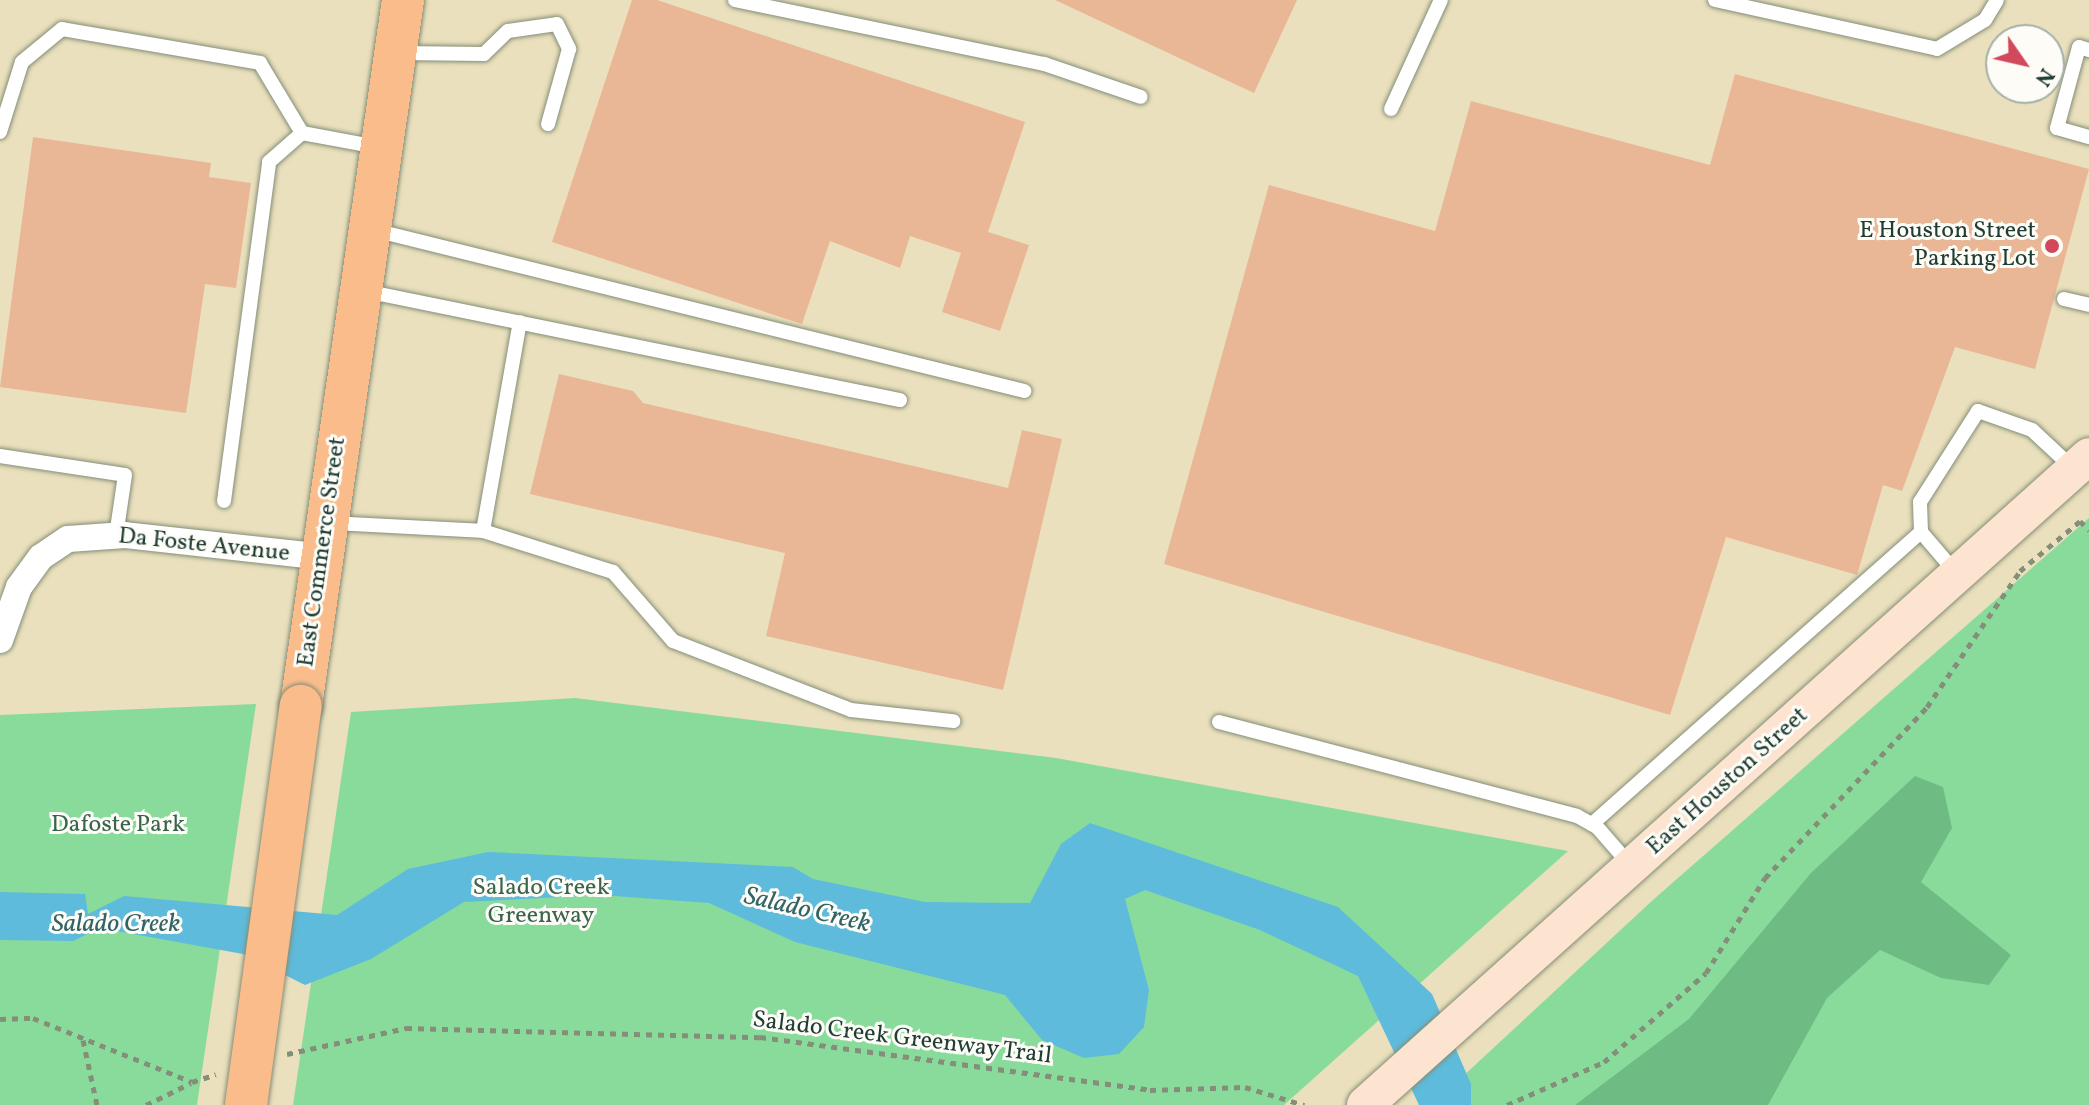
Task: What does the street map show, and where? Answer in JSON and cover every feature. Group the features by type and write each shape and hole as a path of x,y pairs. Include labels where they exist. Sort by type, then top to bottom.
{"main road":[{"name":"East Commerce Street","path":"246,1105 403,0"},
{"name":"East Houston Street","path":"1365,1105 1633,869 2082,463"}],"street":[{"name":"Da Foste Avenue","path":"0,640 19,587 41,557 68,539 116,536 325,540"}],"lane":[{"path":"735,0 1044,64 1141,97"},
{"path":"1391,109 1441,0"},
{"path":"1715,0 1937,49 1985,20 1997,0"},
{"path":"395,53 484,54 508,31 557,24 569,49 548,124"},
{"path":"0,132 22,62 62,29 260,63 302,133 381,148"},
{"path":"2089,50 2079,47 2057,128 2089,137"},
{"path":"224,501 269,162 302,133"},
{"path":"370,229 1024,391"},
{"path":"361,290 900,400"},
{"path":"2064,299 2089,305"},
{"path":"483,531 520,322"},
{"path":"1958,574 1921,532 1920,502 1978,411 2032,430 2082,463"},
{"path":"0,456 125,475 116,536"},
{"path":"325,540 483,531 613,572 673,641 851,710 953,721"},
{"path":"1592,824 1921,532"},
{"path":"1219,722 1592,824 1633,869"}],"path":[{"path":"1507,1105 1604,1062 1706,973 1765,878 1927,707 2020,571 2080,521 2089,530"},
{"name":"Salado Creek Greenway Trail","path":"491,1026 760,1037 1150,1090 1245,1087 1304,1105"},
{"path":"82,1038 97,1105"},
{"path":"146,1105 192,1082"}],"green space":[{"path":"2089,518 2089,1105 1432,1105 1654,899"},
{"name":"Salado Creek Greenway","path":"575,698 1056,758 1568,851 1284,1105 293,1105 351,712"},
{"name":"Dafoste Park","path":"256,704 197,1105 0,1105 0,715"},
{"path":"1915,776 1943,787 1952,828 1921,882 2011,955 1989,985 1941,978 1880,950 1827,998 1768,1105 1575,1105 1689,1019 1811,873"}],"water":[{"name":"Salado Creek","path":"1090,823 1338,907 1432,994 1471,1084 1471,1105 1419,1105 1358,976 1260,930 1145,890 1125,899 1149,990 1144,1027 1119,1054 1084,1058 1042,1040 1005,995 795,942 709,903 601,895 464,902 371,959 305,985 243,954 100,928 73,941 0,940 0,892 85,894 88,914 124,896 337,915 408,869 488,852 793,867 813,879 925,902 1030,903 1061,844"}],"building":[{"path":"632,0 657,0 1025,122 988,232 1029,245 1000,331 942,312 961,253 910,236 900,268 830,241 802,324 552,242"},
{"path":"1055,0 1297,0 1254,93"},
{"path":"1735,74 2089,169 2035,369 1955,347 1902,491 1883,485 1857,575 1726,537 1670,715 1164,564 1269,185 1435,231 1471,101 1710,165"},
{"path":"33,137 211,163 209,177 251,183 236,288 205,284 186,413 0,387"},
{"path":"559,374 633,391 643,403 1008,488 1022,430 1062,439 1003,690 766,636 785,553 530,494"}],"place":[{"name":"E Houston Street Parking Lot","path":"2052,246"}]}
